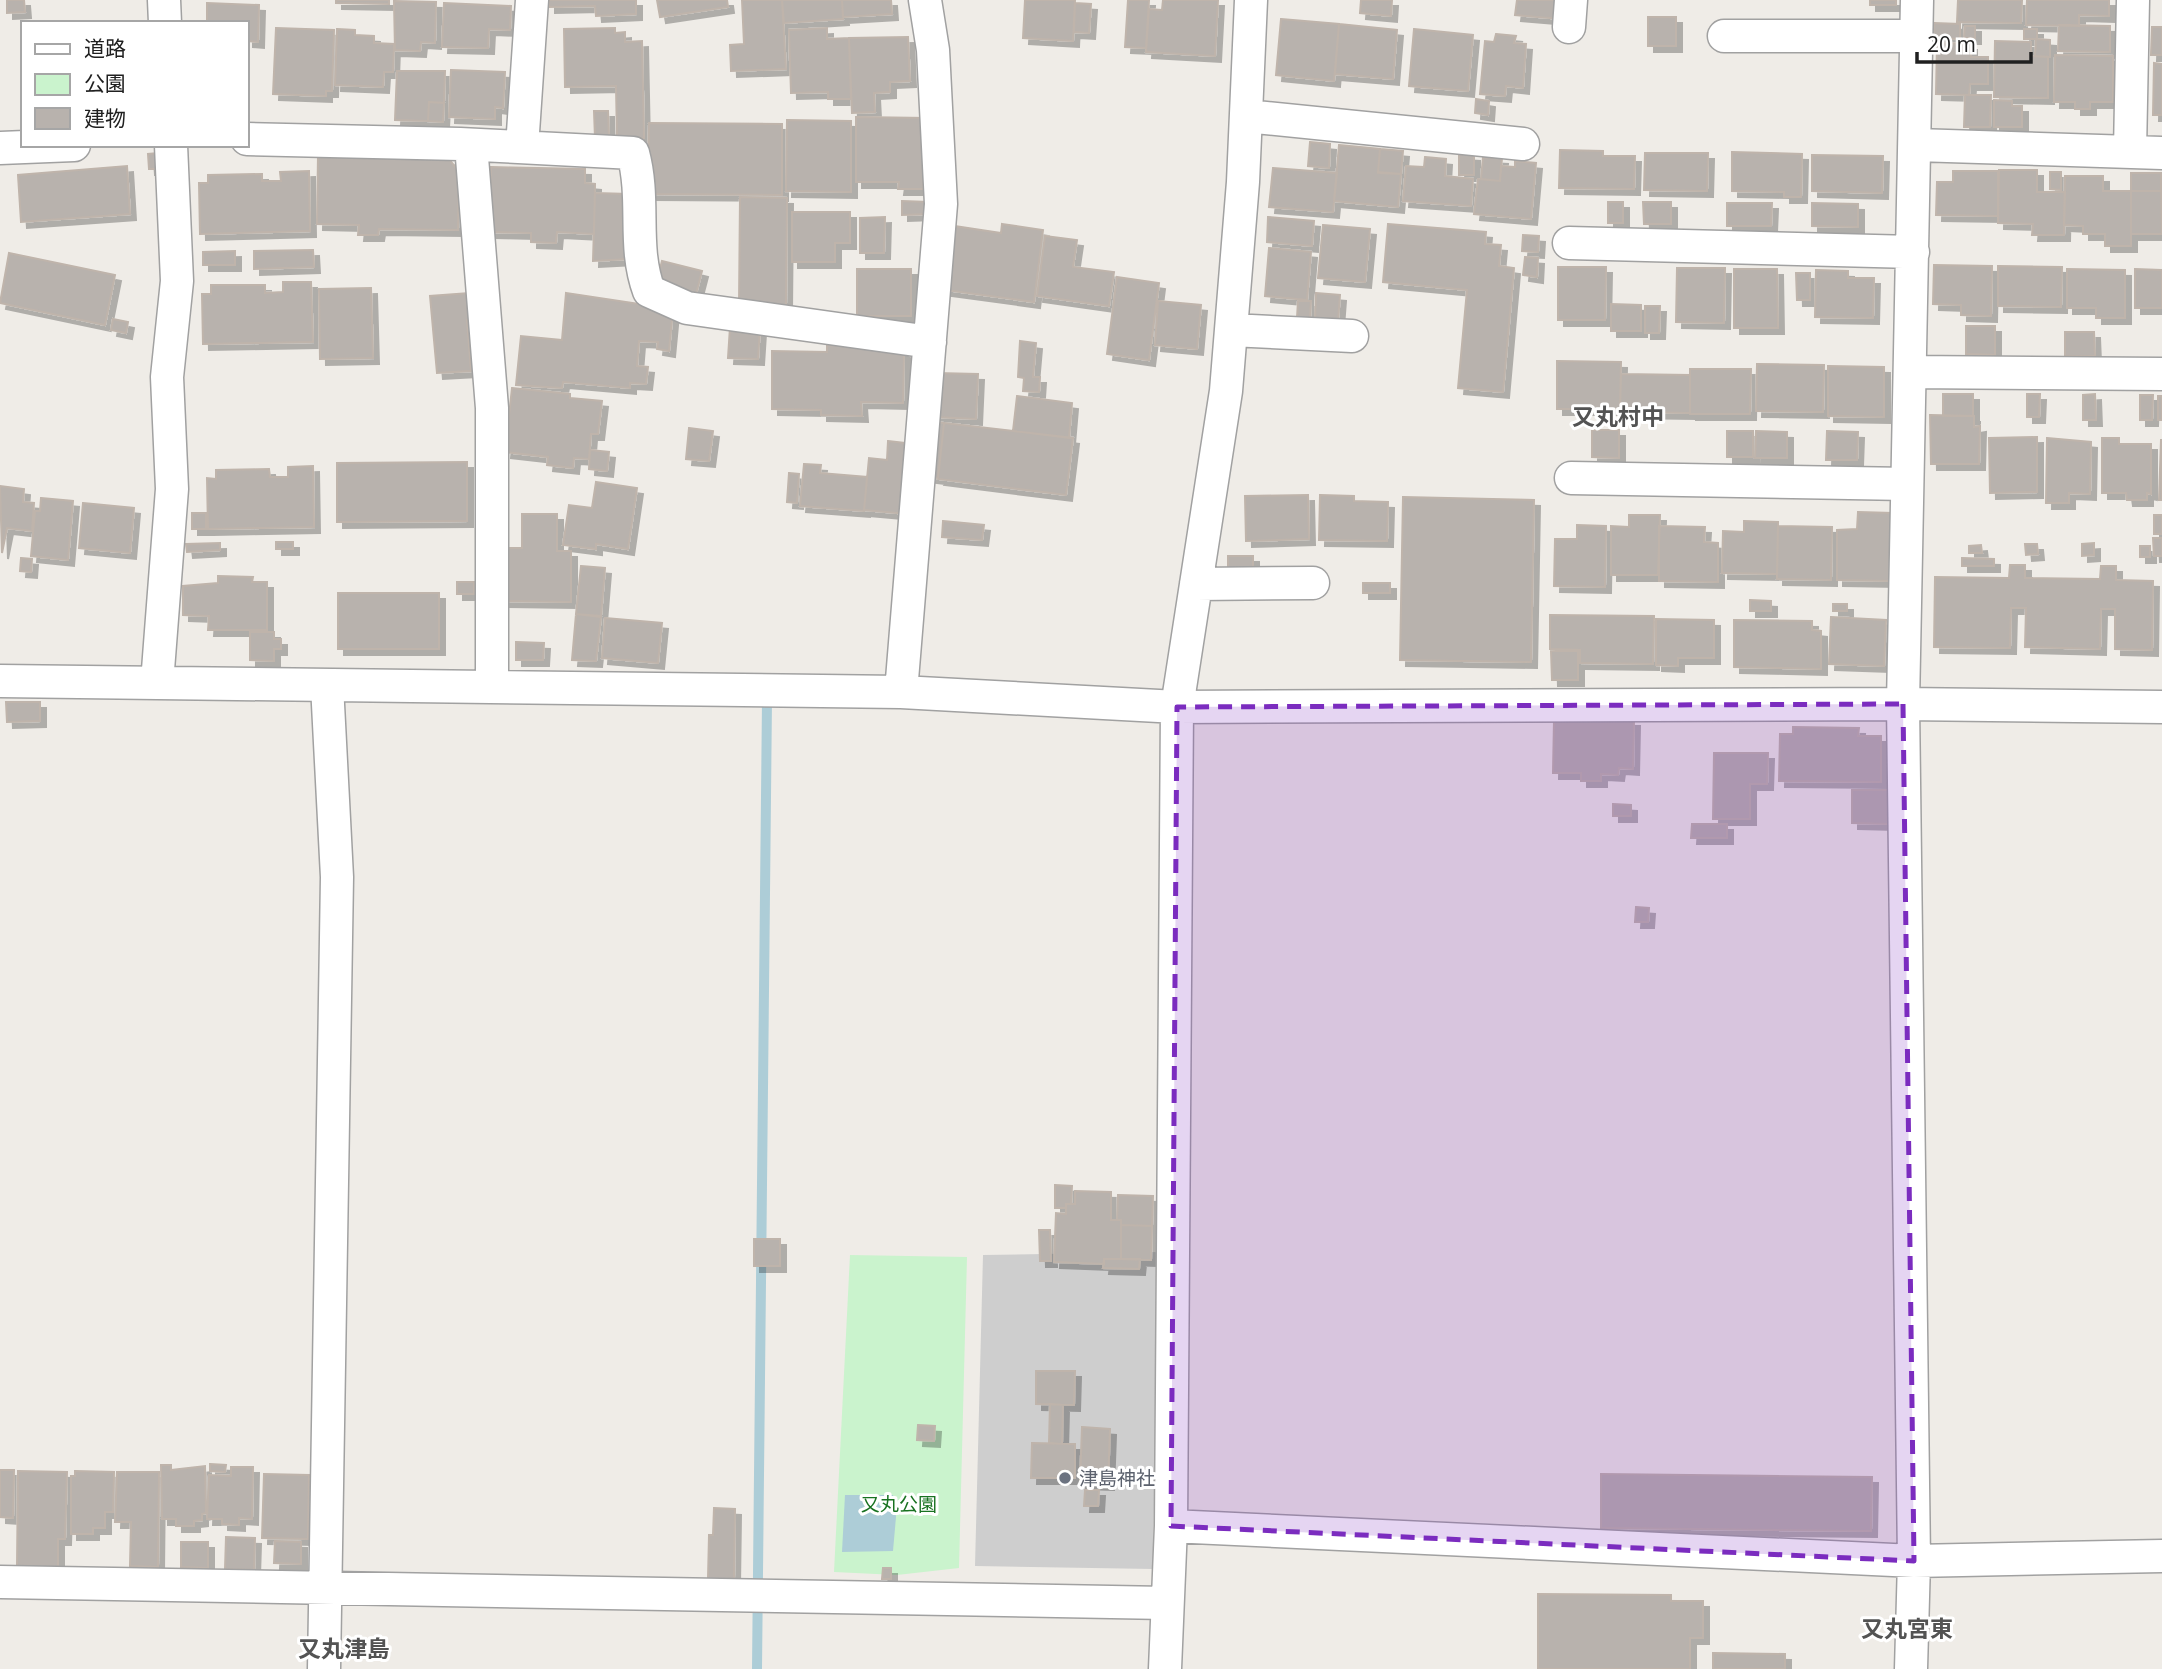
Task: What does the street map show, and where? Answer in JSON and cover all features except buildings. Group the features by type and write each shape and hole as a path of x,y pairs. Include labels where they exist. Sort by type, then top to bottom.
{"street":[{"path":"164,0 165,21"},
{"path":"522,147 532,0"},
{"path":"901,692 942,204 933,50 925,0"},
{"path":"1164,1669 1171,1526 1177,707 1226,391 1246,116 1251,0"},
{"path":"1912,1669 1903,704 1917,0"},
{"path":"2130,151 2133,0"},
{"path":"1724,36 1916,36"},
{"path":"1246,116 1524,144"},
{"path":"248,139 471,145 633,153 641,181 640,267 649,291 687,308 930,342"},
{"path":"471,145 492,408 492,687"},
{"path":"1916,145 2162,153"},
{"path":"0,148 25,147"},
{"path":"156,682 172,489 167,377 177,281 171,147"},
{"path":"1569,243 1913,252"},
{"path":"1231,330 1352,336"},
{"path":"1910,372 2162,374"},
{"path":"1571,478 1907,484"},
{"path":"1196,584 1312,583"},
{"path":"0,681 901,692 1177,707 1903,704 2162,707"},
{"path":"324,1669 337,877 327,685"},
{"path":"1171,1526 1913,1561 2162,1556"},
{"path":"0,1582 1166,1602"}],"highlighted area":[{"path":"1903,704 1914,1561 1171,1526 1177,707"}],"shaded area":[{"name":"津島神社","path":"1158,1252 1153,1569 975,1566 983,1255"}],"green space":[{"name":"又丸公園","path":"850,1255 967,1257 959,1568 897,1575 834,1572"}],"water":[{"path":"845,1495 893,1495 896,1517 893,1551 842,1552"}],"waterway":[{"path":"757,1669 767,700"}],"place":[{"name":"津島神社","path":"1065,1478"}],"district":[{"name":"又丸村中","path":"1618,417"},
{"name":"又丸宮東","path":"1907,1629"},
{"name":"又丸津島","path":"344,1649"}]}
